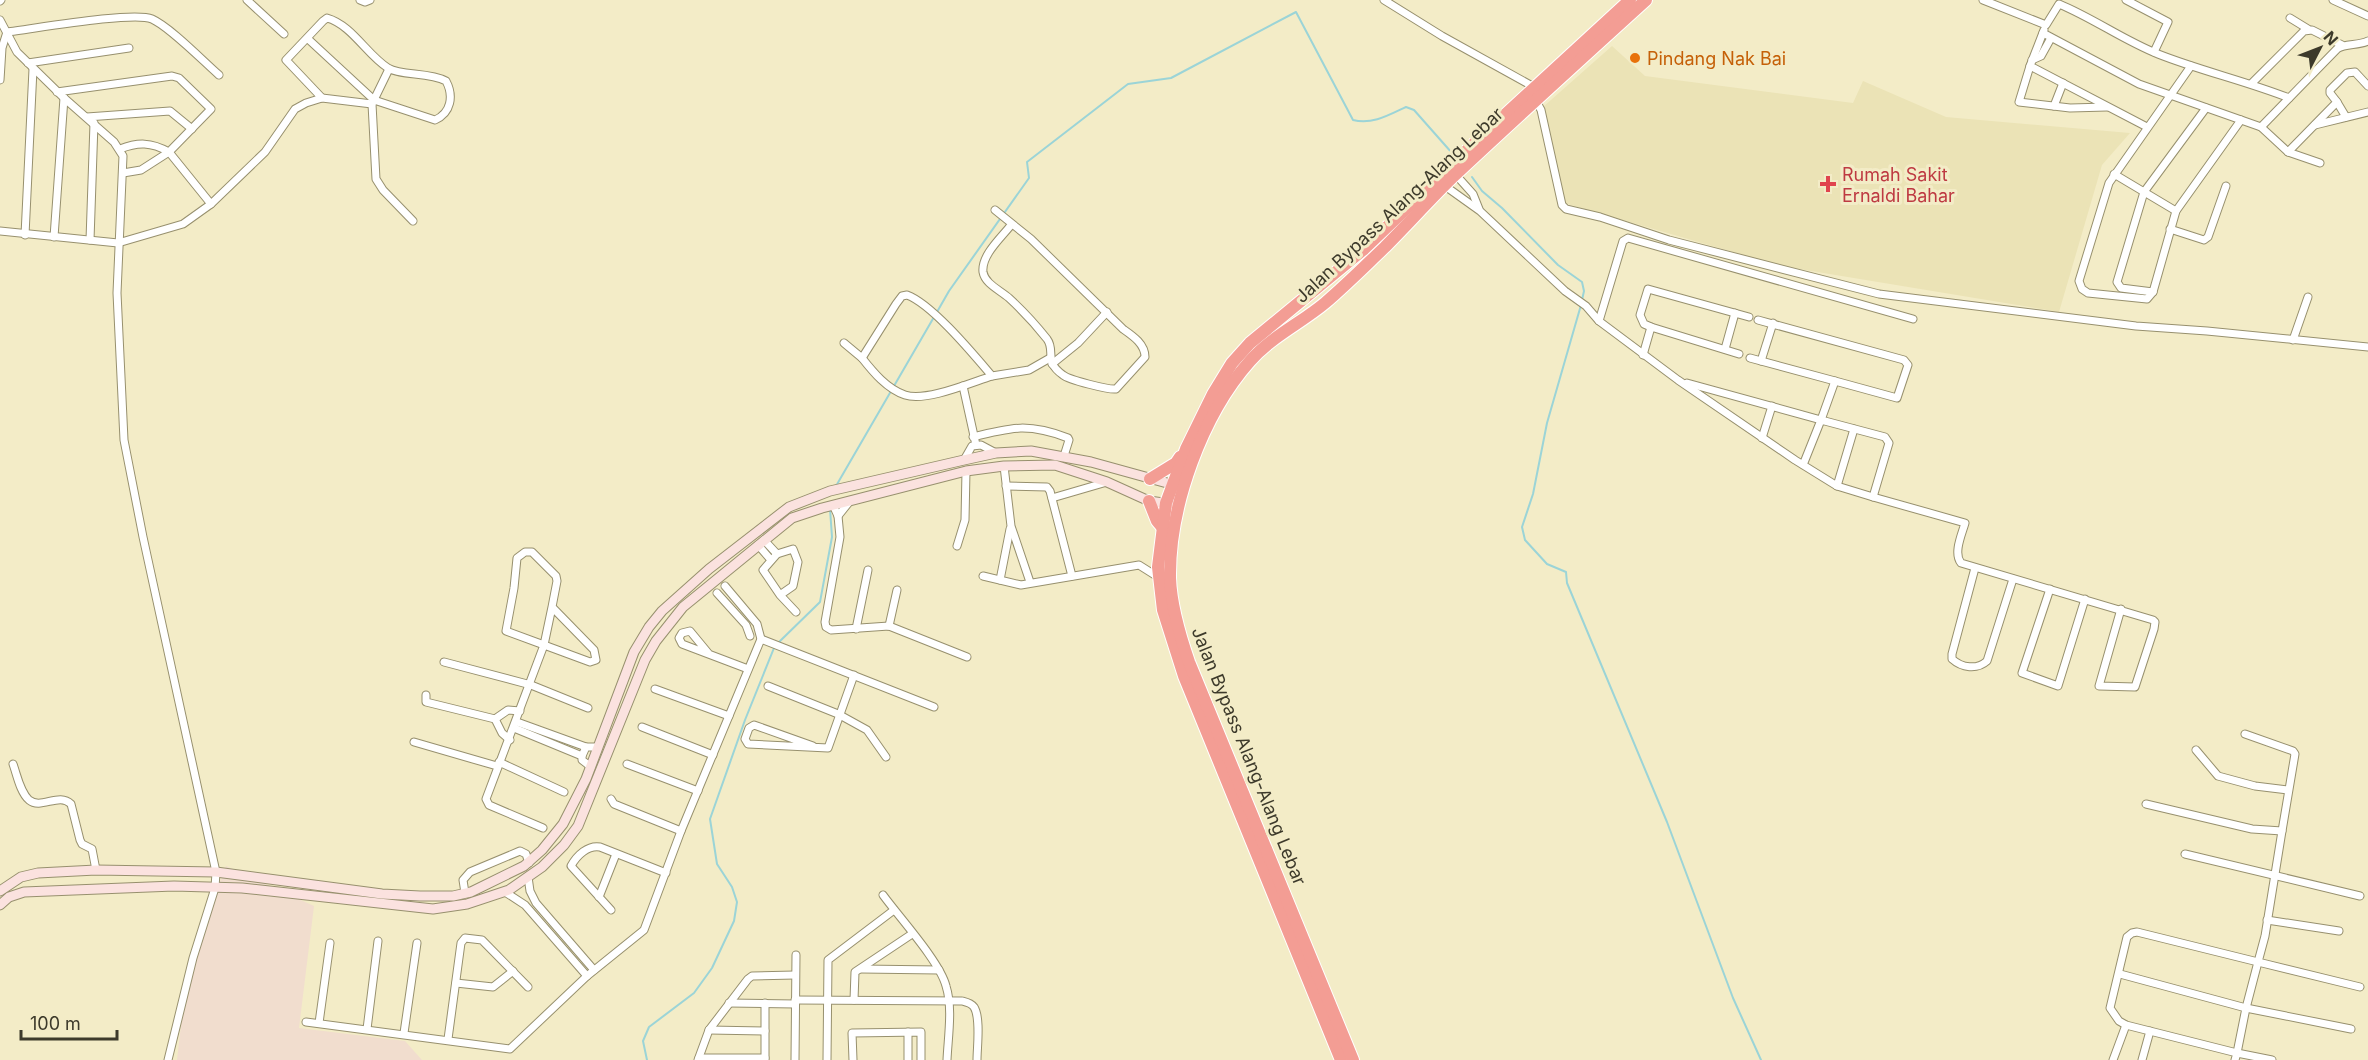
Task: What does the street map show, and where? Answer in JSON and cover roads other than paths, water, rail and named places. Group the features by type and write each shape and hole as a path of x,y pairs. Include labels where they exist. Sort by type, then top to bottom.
{"highway":[{"name":"Jalan Bypass Alang-Alang Lebar","path":"1178,486 1233,384 1263,347 1326,302 1445,186 1459,166 1534,87 1630,0"},
{"name":"Jalan Bypass Alang-Alang Lebar","path":"1341,1060 1184,676 1162,610 1158,577 1162,527 1178,486 1186,449 1213,394 1232,363 1250,343 1364,249 1536,101 1646,0"},
{"path":"1147,478 1176,463 1186,449"},
{"path":"1145,499 1162,527"},
{"name":"Jalan Bypass Alang-Alang Lebar","path":"1172,505 1170,581 1180,637 1353,1060"}],"street":[{"path":"247,0 284,34"},
{"path":"360,0 365,2 370,0"},
{"path":"1384,0 1442,36 1534,87"},
{"path":"1983,0 2046,25"},
{"path":"2126,0 2168,22 2154,52"},
{"path":"2333,0 2368,16"},
{"path":"2109,107 2054,106 2019,102 2046,25 2060,2 2154,52 2191,66 2252,83 2289,98"},
{"path":"7,32 115,18 146,17 160,24 219,75"},
{"path":"0,231 118,243 183,225 211,204 265,152 295,109 306,103 322,98 373,102 435,120 448,108 451,94 446,81 429,75 389,69 355,37 330,18 323,21 286,61 322,98"},
{"path":"2290,18 2342,45 2354,46 2368,42"},
{"path":"0,20 17,52 57,92 120,148 124,160 117,293 124,440 216,873 215,888 193,958 168,1060"},
{"path":"2252,83 2308,29"},
{"path":"0,80 1,48 7,32"},
{"path":"2043,33 2139,84 2261,127 2288,152 2320,163"},
{"path":"307,38 373,102"},
{"path":"2031,63 2041,57 2051,38"},
{"path":"2261,127 2342,45"},
{"path":"1,48 17,52"},
{"path":"30,66 129,48"},
{"path":"2031,63 2147,127"},
{"path":"25,235 30,66"},
{"path":"2191,66 2109,183 2079,281 2080,286 2088,292 2127,298 2147,299 2151,297 2176,211 2241,120"},
{"path":"389,69 373,102 376,179 383,190 413,221"},
{"path":"2346,117 2330,90 2350,71 2355,72 2368,86"},
{"path":"57,92 175,76 211,109 169,152 141,170 123,173"},
{"path":"2054,106 2063,82"},
{"path":"54,237 64,98"},
{"path":"1536,101 1541,110 1562,205 1566,209 1600,217 1669,240 1879,294 2136,326 2368,347"},
{"path":"2288,152 2337,102"},
{"path":"2153,292 2121,288 2117,282 2144,192 2206,108"},
{"path":"87,117 170,111 192,129"},
{"path":"2315,125 2368,112"},
{"path":"90,240 94,123"},
{"path":"120,148 140,143 157,146 169,152 211,204"},
{"path":"1459,166 1480,211"},
{"path":"2114,174 2176,211"},
{"path":"1445,186 1480,211 1586,306 1599,321 1678,380 1803,465 1837,486 1965,523 1957,558 1961,563 2121,609 2153,620 2154,628 2135,687 2099,686 2121,609"},
{"path":"2170,229 2204,240 2208,237 2226,186"},
{"path":"998,212 1031,239 1137,340 1145,357 1116,389 1107,389 1067,378 1051,361 1048,340 1008,297 984,276 983,268 987,256 1010,223"},
{"path":"1599,321 1623,241 1628,238 1913,319"},
{"path":"1740,354 1651,327 1644,324 1640,315 1648,289 1749,317"},
{"path":"862,358 902,296 911,296 931,312 992,376"},
{"path":"2293,340 2308,297"},
{"path":"844,343 862,358 875,374 897,391 908,396 922,396 992,376 1029,370 1051,361 1078,343 1107,312"},
{"path":"1725,349 1735,313"},
{"path":"1750,358 1897,398 1908,365 1904,360 1758,320"},
{"path":"1761,362 1773,323"},
{"path":"1643,355 1651,327"},
{"path":"1678,380 1886,437 1889,443 1873,497"},
{"path":"1803,465 1835,381"},
{"path":"963,386 976,445 996,453"},
{"path":"1762,438 1772,406"},
{"path":"973,437 1020,426 1068,438 1064,456"},
{"path":"1837,486 1854,429"},
{"path":"964,460 972,446 976,445"},
{"path":"0,891 21,877 38,873 96,870 216,873 382,894 420,896 465,893 486,886 529,862 563,824 591,767 634,652 649,627 662,611 779,513 805,499 830,491 996,453 1031,451 1064,456 1178,486"},
{"path":"0,905 9,897 40,891 174,886 266,890 433,909 467,904 505,892 528,877 564,845 578,826 589,804 645,660 672,618 706,587 792,519 829,506 966,471 1004,466 1055,465 1107,482 1145,499 1172,505"},
{"path":"1004,466 1011,526 1030,582"},
{"path":"957,546 965,520 966,471"},
{"path":"901,475 902,487"},
{"path":"888,478 891,484 890,490"},
{"path":"1145,499 1147,478"},
{"path":"1052,498 1107,482"},
{"path":"1006,486 1047,487 1052,498 1072,576"},
{"path":"838,516 850,501"},
{"path":"829,506 838,516 840,537 826,627 831,630 889,626 968,657"},
{"path":"1000,580 1011,526"},
{"path":"761,542 774,557"},
{"path":"780,595 793,586 798,562 793,549 774,557 763,571 780,595 796,612"},
{"path":"543,828 489,805 486,799 531,685 544,645 557,581 556,576 531,552 520,555 517,558 506,631 544,645 590,662 596,660 594,650 552,607"},
{"path":"984,576 1021,585 1139,565 1158,577"},
{"path":"1975,568 1952,654 1952,659 1964,666 1977,666 1987,661 2013,579"},
{"path":"856,629 867,570"},
{"path":"306,1022 404,1033 510,1049 587,976 644,930 681,831 761,639 759,629 753,619 725,586 721,575"},
{"path":"717,593 725,586"},
{"path":"706,587 717,593 746,625 750,636"},
{"path":"2050,589 2022,673 2058,686 2085,599"},
{"path":"889,626 897,590"},
{"path":"746,625 753,619"},
{"path":"761,639 934,707"},
{"path":"709,654 748,669"},
{"path":"444,662 531,685 588,708"},
{"path":"813,746 754,725 748,728 745,739 748,744 828,748 838,714 854,675"},
{"path":"768,686 838,714 867,730 886,757"},
{"path":"655,689 729,716"},
{"path":"426,695 426,702 495,719 508,710 520,711"},
{"path":"495,719 502,733 510,740"},
{"path":"515,725 586,747 597,747"},
{"path":"515,725 582,756"},
{"path":"642,727 713,755"},
{"path":"2236,1056 2267,920 2294,752 2245,734"},
{"path":"414,742 498,764 564,792"},
{"path":"586,747 582,760 591,767"},
{"path":"2196,750 2218,776 2254,786 2288,790"},
{"path":"13,764 24,792 31,801 37,803 62,799 71,804 80,840 82,844 92,849 96,870"},
{"path":"627,764 698,791"},
{"path":"577,799 589,804"},
{"path":"611,799 614,804 681,831"},
{"path":"2146,804 2245,827 2282,831"},
{"path":"610,910 571,864 593,846 666,873"},
{"path":"465,893 463,880 470,872 520,851 526,854 529,862"},
{"path":"2185,854 2360,896"},
{"path":"599,897 616,855"},
{"path":"528,877 530,891 536,903 594,970"},
{"path":"516,899 530,891"},
{"path":"505,892 525,905 587,976"},
{"path":"883,895 939,970 947,987 949,1000 947,1060"},
{"path":"827,1060 829,957 894,910"},
{"path":"2267,920 2339,932"},
{"path":"2271,1060 2236,1056 2126,1025 2119,1021 2110,1008 2120,974 2127,937 2137,932 2360,987"},
{"path":"854,1000 855,972 912,934"},
{"path":"448,1040 461,943 465,938 482,940 528,987"},
{"path":"367,1029 378,941"},
{"path":"319,1023 330,943"},
{"path":"404,1033 417,943"},
{"path":"795,1060 796,955"},
{"path":"859,969 939,970"},
{"path":"456,982 493,987 513,971"},
{"path":"2120,974 2246,1008 2352,1029"},
{"path":"765,1003 765,1059 698,1059 709,1030 752,976 795,975"},
{"path":"729,1003 827,1000 962,1001 974,1007 978,1021 977,1060"},
{"path":"2113,1060 2126,1025"},
{"path":"709,1030 765,1031"},
{"path":"2142,1060 2150,1031"},
{"path":"908,1032 908,1060"},
{"path":"853,1060 852,1033 908,1032 921,1032 921,1060"}],"waterway":[{"path":"937,312 949,291 1029,178 1027,162 1128,84 1171,78 1296,12 1353,120 1374,120 1406,107 1414,110 1452,153"},
{"path":"1472,177 1482,191 1558,265 1582,282 1584,291 1582,300"},
{"path":"1581,305 1547,423 1533,494 1522,527 1525,540 1547,564 1566,572 1567,583 1667,822 1733,998 1761,1060"},
{"path":"836,486 934,317"},
{"path":"778,643 820,602 832,537 830,509"},
{"path":"647,1060 643,1041 649,1027 694,993 712,968 734,921 737,902 732,887 717,864 710,819 745,720 774,648"}],"place":[{"name":"Pindang Nak Bai","path":"1635,58"},
{"name":"Rumah Sakit Ernaldi Bahar","path":"1828,184"}]}
